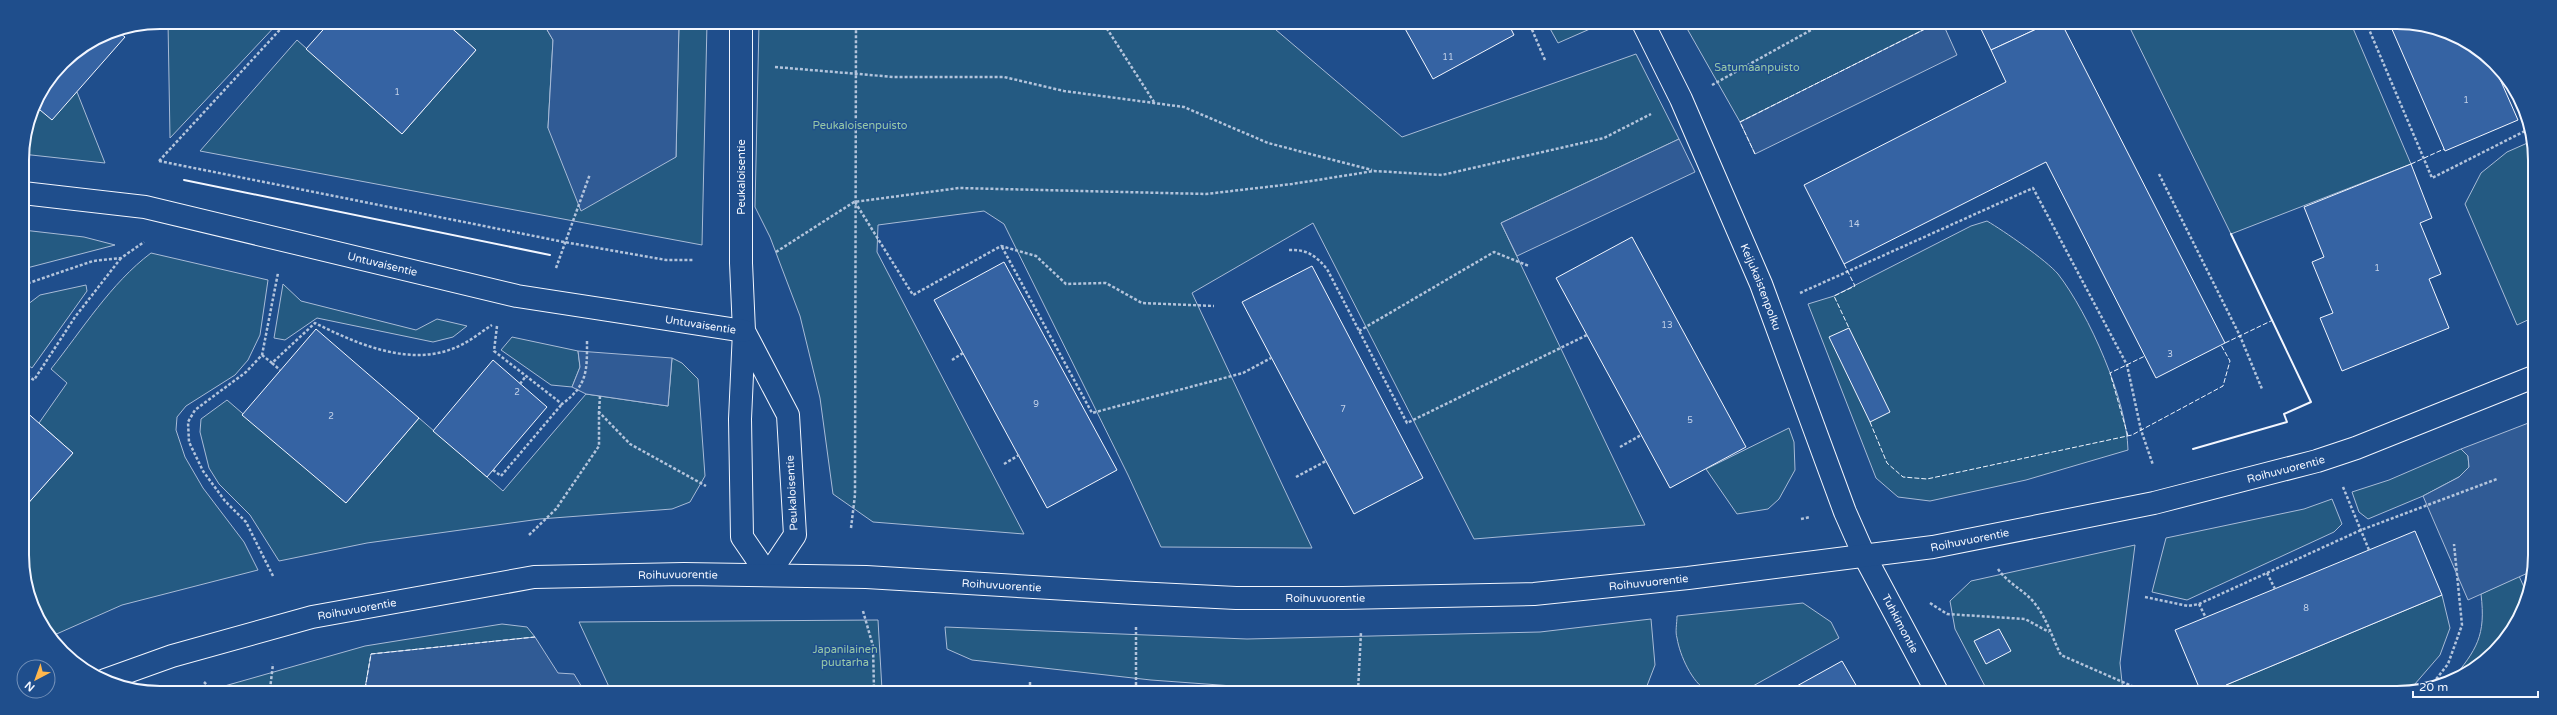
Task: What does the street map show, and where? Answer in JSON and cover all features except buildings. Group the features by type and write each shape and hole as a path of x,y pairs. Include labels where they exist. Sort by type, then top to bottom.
{"main road":[{"name":"Peukaloisentie","path":"740,29 741,263 744,331 740,419 742,537 768,574 795,535 788,415 744,331"},
{"name":"Keijukaistenpolku","path":"1646,29 1681,99 1758,277 1845,512 1864,555"},
{"name":"Untuvaisentie","path":"29,194 145,207 546,301 744,331"},
{"name":"Roihuvuorentie","path":"113,677 172,656 312,617 526,579 607,575 768,574 926,579 1236,598 1343,598 1534,594 1688,578 1933,547 2035,529 2232,484 2356,448 2528,379"},
{"name":"Tuhkimontie","path":"1864,555 1934,686"}],"path":[{"path":"281,29 159,161 564,242 666,260 693,260"},
{"path":"851,528 855,496 854,202 856,29"},
{"path":"1107,29 1154,102"},
{"path":"1532,29 1545,60"},
{"path":"1707,88 1813,29"},
{"path":"2369,29 2432,178 2524,131"},
{"path":"740,64 894,77 1004,77 1064,92 1154,102 1184,107 1268,143 1374,171 1442,175 1604,138 1653,113"},
{"path":"774,259 776,252 791,240 854,202 960,188 1206,194 1292,184 1374,171"},
{"path":"546,301 564,242 590,174"},
{"path":"2160,174 2240,336 2262,388"},
{"path":"1795,296 2034,188 2127,365 2141,430 2153,465"},
{"path":"854,202 913,295 1001,246 1036,256 1066,284 1106,283 1142,303 1214,306"},
{"path":"29,376 34,380 75,317 121,258 153,236 172,213"},
{"path":"1001,246 1092,413 1243,373 1271,358"},
{"path":"1289,250 1300,250 1316,256 1327,269 1407,423 1586,335"},
{"path":"1359,331 1494,252 1529,266"},
{"path":"29,283 93,262 121,258"},
{"path":"273,576 246,522 225,501 202,471 189,442 188,422 195,410 246,372 262,356 278,272"},
{"path":"272,363 316,323 344,338 398,355 431,355 461,345 497,321 494,351 562,404"},
{"path":"493,470 501,476 562,404 572,396 582,384 587,370 587,335"},
{"path":"952,360 964,353"},
{"path":"262,356 280,370"},
{"path":"520,384 526,376"},
{"path":"529,534 556,509 599,446 600,396"},
{"path":"599,412 630,444 710,490"},
{"path":"1620,447 1641,435"},
{"path":"1004,464 1019,456"},
{"path":"1296,478 1326,461"},
{"path":"2145,597 2188,606 2199,604 2361,530 2497,479"},
{"path":"2342,483 2369,550"},
{"path":"2435,680 2448,664 2462,625 2454,544"},
{"path":"1995,566 2004,579 2020,588 2037,606 2061,655 2132,686"},
{"path":"2267,573 2275,589"},
{"path":"1930,603 1947,614 2025,618 2049,632"},
{"path":"2199,604 2206,618"},
{"path":"863,608 873,646 874,686"},
{"path":"1136,627 1136,686"},
{"path":"1358,686 1362,628"},
{"path":"270,686 273,659"},
{"path":"1030,681 1030,686"}],"green space":[{"path":"168,29 272,29 170,138"},
{"path":"453,29 547,29 553,40 548,128 676,157 679,29 707,29 702,245 200,151 297,40 402,134 476,50"},
{"name":"Peukaloisenpuisto","path":"759,29 1275,29 1402,137 1636,54 1679,139 1501,223 1645,525 1474,539 1313,223 1192,293 1312,548 1161,547 1128,475 1004,224 984,211 878,225 877,252 1024,534 873,522 833,494 820,398 800,316 770,237 755,207"},
{"path":"1550,29 1590,29 1558,43"},
{"name":"Satumaanpuisto","path":"1687,29 1925,29 1740,122"},
{"path":"2130,29 2353,29 2411,164 2231,234"},
{"path":"77,92 105,163 29,155 33,126 43,102"},
{"path":"2527,143 2528,320 2517,325 2465,204 2481,173 2507,152"},
{"path":"1987,221 2014,238 2044,261 2058,274 2070,291 2094,334 2114,383 2126,430 2128,450 2026,480 1930,501 1898,497 1876,478 1808,304 1834,296 1971,226"},
{"path":"29,231 84,237 115,245 29,267"},
{"path":"151,253 268,280 260,335 248,360 235,375 186,406 177,417 176,430 185,457 203,488 244,542 258,570 122,605 56,634 51,628 36,597 30,572 29,502 73,453 39,423 67,383 51,369 110,293 136,265"},
{"path":"283,284 301,301 416,330 437,319 467,326 453,337 433,342 317,318 285,340 274,338"},
{"path":"86,285 87,291 32,368 29,366 29,303 40,295"},
{"path":"512,337 578,351 580,367 572,387 551,385 501,350"},
{"path":"672,358 682,363 698,379 705,476 690,502 672,509 540,519 367,543 279,561 250,515 219,484 209,468 200,432 201,419 227,400 346,503 419,418 503,491 586,394 668,406"},
{"path":"1789,428 1794,442 1795,470 1779,499 1768,509 1737,514 1706,469"},
{"path":"2461,449 2468,456 2469,467 2459,477 2423,496 2368,519 2359,512 2352,492 2389,480"},
{"path":"2332,499 2342,524 2334,532 2187,600 2152,592 2166,538 2304,509"},
{"path":"2135,545 2120,663 2122,686 1985,686 1955,629 1950,601 1971,581"},
{"path":"2519,576 2524,588 2518,605 2506,628 2483,653 2470,664 2460,669 2473,650 2481,632 2481,594"},
{"path":"2442,595 2450,628 2440,655 2415,684 2405,686 2226,685"},
{"path":"1803,603 1831,622 1839,638 1753,686 1701,686 1692,675 1681,653 1676,633 1677,616"},
{"path":"1651,619 1655,665 1647,686 1233,686 1151,680 972,660 947,649 945,627 1247,639 1540,632"},
{"name":"Japanilainen puutarha","path":"878,620 882,686 609,686 579,622"},
{"path":"502,624 527,627 535,637 371,654 366,686 225,686 365,646"}],"shaded area":[{"path":"547,29 679,29 676,157 581,211 548,128 553,40"},
{"path":"1925,29 1945,29 1957,55 1755,154 1740,122"},
{"path":"1679,139 1695,172 1517,256 1501,223"},
{"path":"578,351 672,358 668,406 586,394 572,387 580,367"},
{"path":"2528,423 2527,573 2468,600 2423,496 2459,477 2469,467 2468,456 2461,449"},
{"path":"535,637 558,673 574,674 581,686 366,686 371,654"}],"fence":[{"path":"1755,154 1740,122 1925,29"},
{"path":"2411,164 2444,149"},
{"path":"1844,264 1855,286 1834,296 1849,328"},
{"path":"2225,343 2273,320"},
{"path":"1870,422 1887,463 1903,477 1927,479 2132,435 2223,386 2230,361 2221,345"},
{"path":"2128,436 2110,373 2145,356"},
{"path":"366,686 371,654 535,637"}],"wall":[{"path":"184,180 550,255"},
{"path":"2193,449 2287,422 2284,414 2311,402 2231,234"}]}
